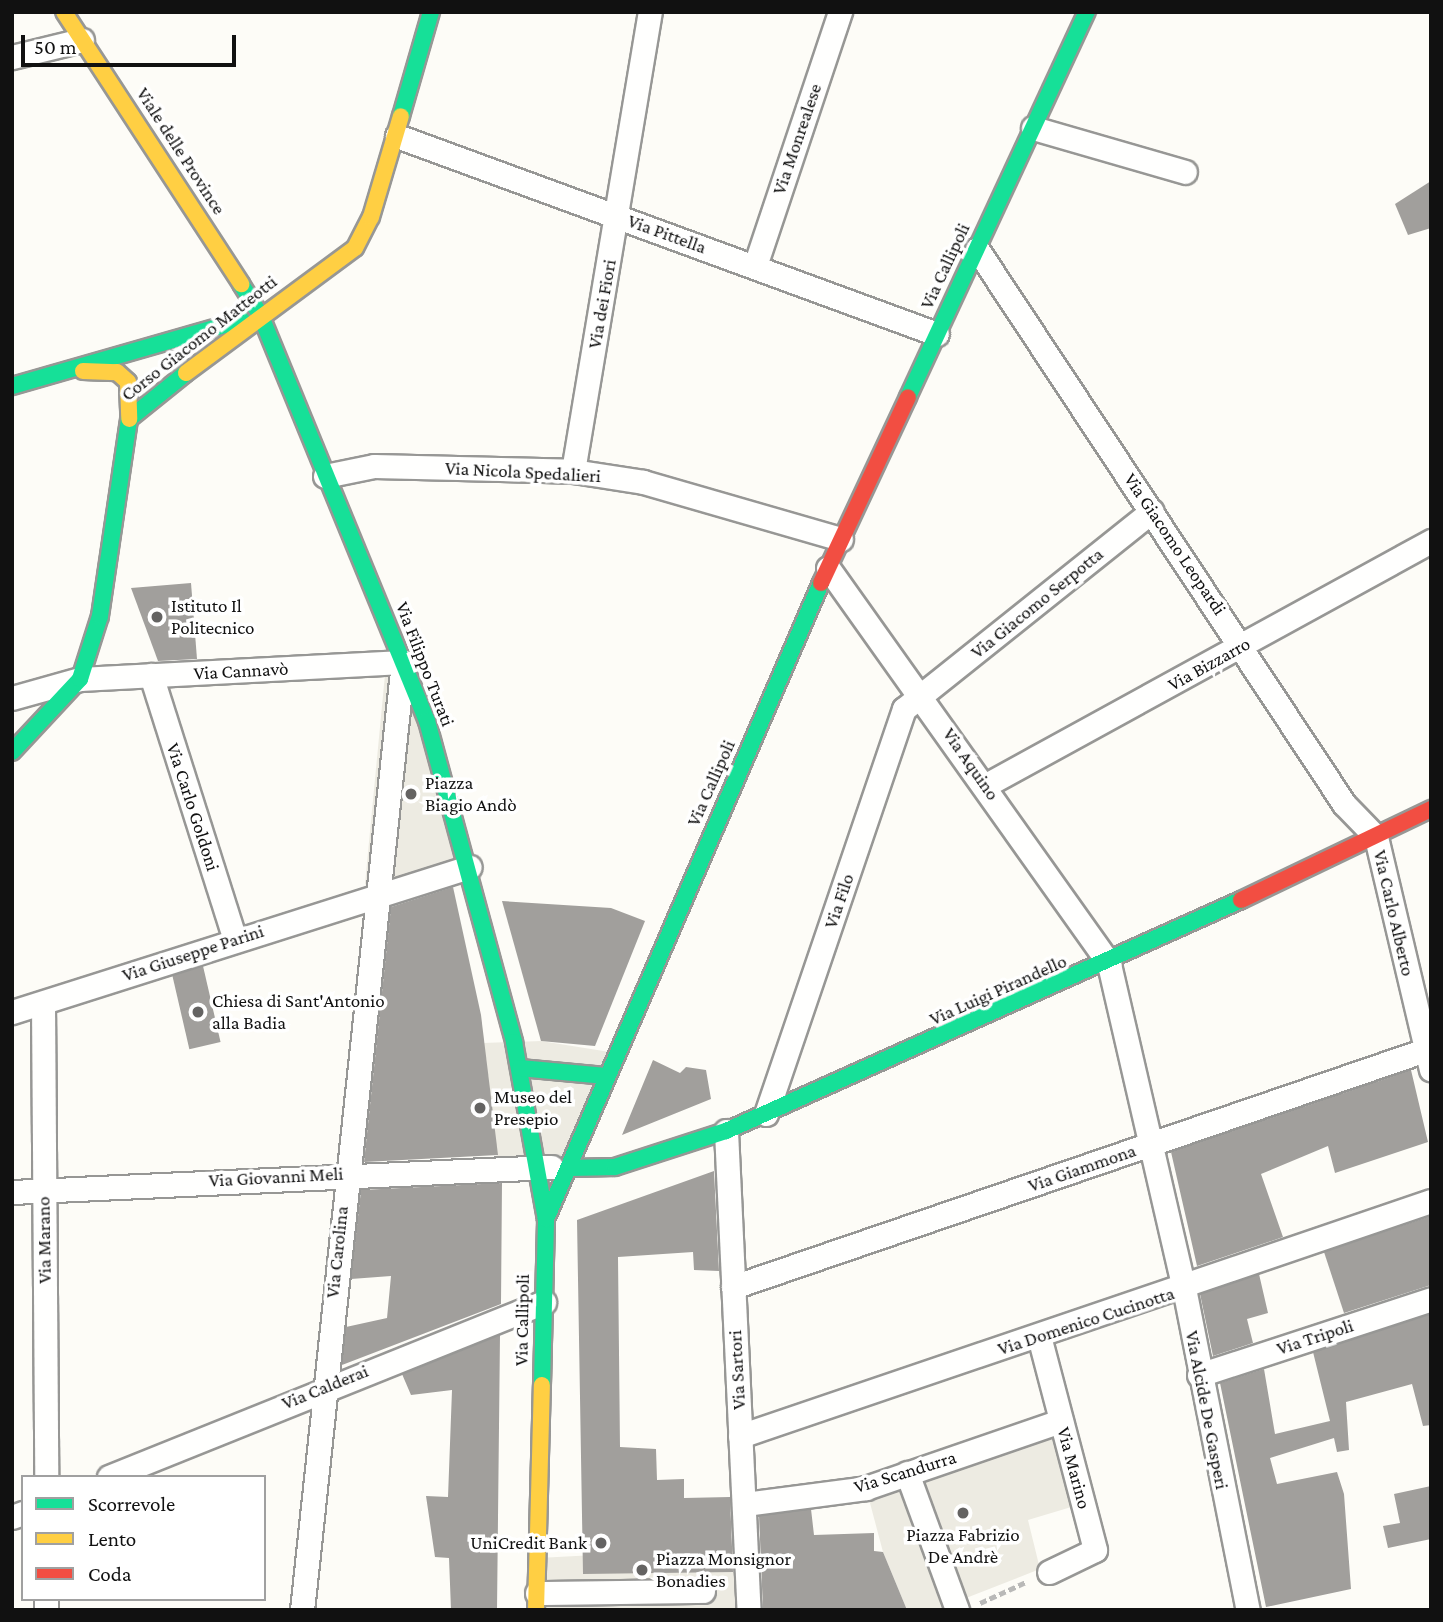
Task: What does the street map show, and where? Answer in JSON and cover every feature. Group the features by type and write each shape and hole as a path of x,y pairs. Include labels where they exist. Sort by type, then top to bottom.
{"street":[{"name":"Viale delle Province","path":"64,12 260,314"},
{"name":"Corso Giacomo Matteotti","path":"12,752 80,679 100,616 129,419 260,314 355,247 397,136 432,12"},
{"name":"Via dei Fiori","path":"573,471 650,12"},
{"name":"Via Monrealese","path":"755,266 840,12"},
{"name":"Via Callipoli","path":"537,1602 546,1219 828,568 1087,12"},
{"path":"12,57 82,40"},
{"path":"1033,128 1185,172"},
{"name":"Via Pittella","path":"397,136 937,334"},
{"name":"Via Giacomo Leopardi","path":"976,249 1243,646 1344,804 1377,837"},
{"path":"12,386 73,372 260,314"},
{"name":"Via Filippo Turati","path":"260,314 427,721 470,867 514,1042 540,1167 546,1219"},
{"path":"73,372 117,372 128,382 129,419"},
{"name":"Via Nicola Spedalieri","path":"325,476 374,466 573,471 643,482 841,539"},
{"name":"Via Giacomo Serpotta","path":"923,696 1152,511"},
{"name":"Via Bizzarro","path":"986,785 1431,541"},
{"name":"Via Aquino","path":"828,568 923,696 1109,964"},
{"name":"Via Cannavò","path":"12,698 80,679 403,662"},
{"name":"Via Carolina","path":"302,1610 375,894 403,662"},
{"name":"Via Carlo Goldoni","path":"151,675 235,940"},
{"name":"Via Filo","path":"766,1114 904,709 923,696"},
{"path":"1425,811 1431,795"},
{"name":"Via Luigi Pirandello","path":"569,1168 615,1167 726,1131 1109,964 1377,837 1425,811"},
{"name":"Via Carlo Alberto","path":"1377,837 1429,1056"},
{"name":"Via Giuseppe Parini","path":"12,1012 375,894 470,867"},
{"name":"Via Alcide De Gasperi","path":"1109,964 1184,1288 1199,1375 1248,1610"},
{"name":"Via Marano","path":"43,1003 46,1475"},
{"name":"Via Giammona","path":"733,1287 1152,1144 1429,1056"},
{"path":"520,1068 606,1076"},
{"name":"Via Sartori","path":"726,1131 749,1610"},
{"name":"Via Giovanni Meli","path":"12,1192 346,1173 569,1168"},
{"name":"Via Domenico Cucinotta","path":"740,1436 1184,1288 1431,1201"},
{"name":"Via Tripoli","path":"1199,1375 1431,1299"},
{"name":"Via Calderai","path":"114,1475 323,1387 544,1302"},
{"name":"Via Marino","path":"1039,1336 1096,1550 1049,1572"},
{"name":"Via Scandurra","path":"745,1504 866,1488 1061,1421"},
{"path":"907,1473 924,1518 967,1607"},
{"path":"537,1602 704,1591"}],"path":[{"path":"967,1607 1049,1572"}],"shaded area":[{"name":"Piazza Biagio Andò","path":"403,662 473,881 389,903 365,884 386,664"},
{"path":"541,1041 616,1053 569,1168 498,1167 483,1043"},
{"name":"Piazza Fabrizio De Andrè","path":"1054,1424 1078,1505 1028,1520 1040,1569 961,1600 965,1610 907,1610 883,1552 866,1488"},
{"name":"Piazza Monsignor Bonadies","path":"746,1547 749,1610 541,1610 538,1558"}],"building":[{"path":"1431,181 1431,228 1408,235 1395,204"},
{"name":"Istituto Il Politecnico","path":"191,583 197,659 158,661 131,588"},
{"path":"453,887 481,1015 498,1155 364,1162 391,907"},
{"path":"502,901 611,908 645,921 595,1046 541,1041"},
{"name":"Chiesa di Sant'Antonio alla Badia","path":"203,966 221,1042 189,1049 172,973"},
{"path":"653,1060 680,1073 686,1067 706,1070 711,1099 622,1135"},
{"path":"1411,1070 1428,1142 1335,1173 1328,1146 1261,1174 1283,1237 1197,1266 1171,1152"},
{"path":"714,1171 719,1271 694,1270 693,1252 618,1257 620,1447 656,1449 657,1480 684,1479 684,1498 730,1497 733,1572 583,1574 577,1220"},
{"path":"502,1183 501,1304 342,1365 346,1327 387,1318 391,1276 351,1279 361,1190"},
{"path":"1431,1216 1431,1285 1344,1313 1324,1252"},
{"path":"1259,1274 1268,1313 1247,1319 1253,1343 1213,1356 1200,1294"},
{"path":"1431,1314 1431,1425 1423,1426 1412,1384 1346,1402 1349,1450 1337,1452 1334,1438 1270,1458 1277,1484 1337,1472 1344,1494 1351,1589 1266,1607 1220,1383 1264,1369 1275,1434 1330,1421 1313,1352"},
{"path":"500,1335 497,1610 451,1610 449,1558 435,1557 426,1496 448,1497 452,1390 411,1395 402,1374"},
{"path":"1431,1486 1431,1539 1388,1548 1383,1526 1400,1523 1394,1494"},
{"path":"811,1509 814,1535 874,1533 874,1551 883,1552 907,1610 763,1610 759,1516"}],"traffic: fast":[{"path":"401,116 431,12"},
{"path":"908,397 1087,12"},
{"path":"241,284 260,314 427,721 514,1042 546,1219"},
{"path":"12,386 242,320"},
{"path":"12,752 80,679 100,616 129,419 186,373"},
{"path":"542,1385 546,1219 821,583"},
{"path":"569,1168 615,1167 726,1131 1241,900"},
{"path":"520,1068 606,1076"}],"traffic: slow":[{"path":"64,12 241,284"},
{"path":"186,373 355,248 371,217 401,116"},
{"path":"83,371 117,372 128,382 129,419"},
{"path":"536,1610 542,1385"}],"traffic: jam":[{"path":"821,583 908,397"},
{"path":"1241,900 1431,809"}],"place":[{"name":"Istituto Il Politecnico","path":"157,617"},
{"name":"Piazza Biagio Andò","path":"411,794"},
{"name":"Chiesa di Sant'Antonio alla Badia","path":"198,1012"},
{"name":"Museo del Presepio","path":"480,1108"},
{"name":"Piazza Fabrizio De Andrè","path":"963,1513"},
{"name":"UniCredit Bank","path":"601,1543"},
{"name":"Piazza Monsignor Bonadies","path":"642,1570"}]}
